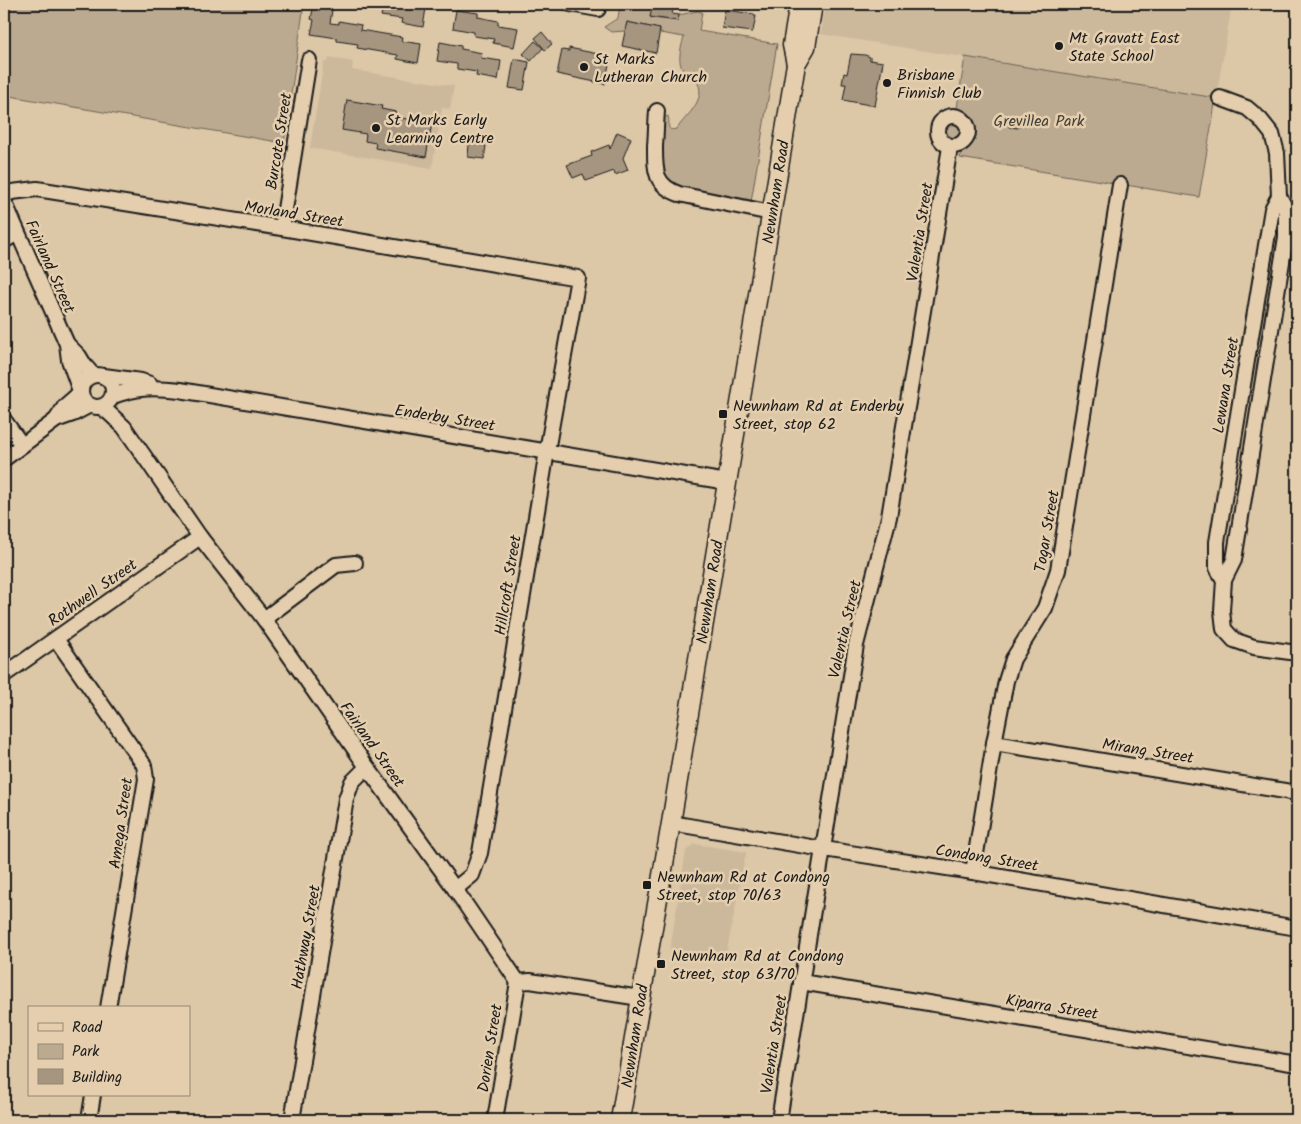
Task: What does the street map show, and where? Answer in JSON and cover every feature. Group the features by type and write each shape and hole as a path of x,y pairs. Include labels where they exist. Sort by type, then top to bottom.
{"main road":[{"name":"Newnham Road","path":"620,1120 796,64 792,45 799,4"},
{"name":"Newnham Road","path":"796,64 806,48 813,4"}],"street":[{"path":"570,4 598,9"},
{"name":"Burcote Street","path":"282,228 309,60"},
{"name":"Lewana Street","path":"1220,98 1247,108 1260,119 1272,134 1278,153 1280,196 1286,209 1286,237 1234,560 1224,580 1222,611 1224,629 1234,640 1254,646 1297,653"},
{"path":"657,111 655,170 665,187 671,192 679,194 771,213"},
{"name":"Valentia Street","path":"780,1120 856,645 889,517 950,147"},
{"name":"Togar Street","path":"973,872 1006,681 1013,659 1045,608 1058,570 1120,185"},
{"name":"Morland Street","path":"4,195 12,192 37,189 578,278"},
{"name":"Lewana Street","path":"1224,580 1217,568 1217,542 1272,209 1280,196"},
{"name":"Fairland Street","path":"4,201 67,344 69,360 81,391"},
{"path":"4,241 17,233"},
{"name":"Hillcroft Street","path":"455,889 472,875 480,853 578,278"},
{"name":"Fairland Street","path":"67,344 80,356 85,366 99,376"},
{"path":"4,459 56,420 95,406 106,405 112,396 112,384 109,380 99,376 88,377 82,385 81,391 85,402 95,406"},
{"name":"Enderby Street","path":"99,376 141,381 158,387 727,482"},
{"name":"Enderby Street","path":"112,396 135,389 158,387"},
{"path":"56,420 65,406 81,391"},
{"name":"Fairland Street","path":"112,396 118,405 124,427"},
{"name":"Fairland Street","path":"95,406 109,412 124,427 200,537 264,619 455,889 518,982"},
{"path":"4,420 22,445"},
{"name":"Rothwell Street","path":"4,675 200,537"},
{"path":"264,619 336,565 355,563"},
{"name":"Amega Street","path":"56,639 144,764 146,779 108,1006"},
{"name":"Mirang Street","path":"994,743 1297,792"},
{"name":"Hathway Street","path":"292,1120 346,799 352,782 367,767"},
{"name":"Condong Street","path":"670,822 1297,928"},
{"path":"518,982 530,981 640,998"},
{"name":"Dorien Street","path":"495,1120 518,982"},
{"name":"Kiparra Street","path":"801,982 1297,1064"},
{"path":"89,1120 93,1096"}],"shaded area":[{"name":"Mt Gravatt East State School","path":"826,4 1232,4 1216,98 821,34"},
{"name":"St Marks Early Learning Centre","path":"329,58 353,62 352,70 454,86 450,109 442,108 432,168 310,148 324,62 328,62"},
{"path":"695,844 746,852 725,960 670,950 686,851"}],"green space":[{"path":"4,4 304,4 284,143 4,95"},
{"path":"653,4 651,18 678,21 679,15 697,11 702,12 699,31 777,44 751,202 681,188 669,181 666,176 662,160 663,118 668,116 669,128 677,129 696,104 700,92 699,86 681,67 680,55 684,37 660,33 660,29 627,22 625,31 611,32 604,27 618,18 620,5"},
{"name":"Grevillea Park","path":"965,57 1216,98 1199,197 960,158 961,153 968,148 976,136 975,123 971,117 957,108"},
{"path":"949,122 957,122 962,127 960,138 949,140 944,135 944,127"}],"building":[{"path":"314,4 333,4 330,23 339,24 339,21 361,25 360,30 402,37 401,41 421,44 418,63 397,59 398,55 357,48 358,44 337,41 337,38 311,34 314,20 311,19"},
{"path":"384,4 406,4 426,8 423,27 401,23 402,19 381,16"},
{"path":"653,4 674,4 672,14 679,15 678,21 650,17"},
{"path":"741,4 767,4 766,8"},
{"path":"456,10 478,13 478,17 498,21 498,25 518,28 514,47 493,43 494,39 474,36 474,32 453,28"},
{"path":"725,10 754,14 756,16 753,31 722,28"},
{"path":"627,22 660,29 656,53 622,46"},
{"path":"542,32 552,44 545,50 535,38"},
{"path":"535,41 543,48 531,61 523,54"},
{"path":"440,42 482,53 481,58 501,61 498,80 476,76 477,72 457,69 457,64 437,61"},
{"name":"St Marks Lutheran Church","path":"569,48 603,55 602,58 610,59 605,84 557,74 562,50 569,51"},
{"path":"851,54 865,55 870,57 870,60 883,62 875,106 843,100 846,84 842,84 844,73 847,74"},
{"path":"514,59 529,62 524,90 509,88"},
{"path":"347,100 382,106 381,109 396,112 395,117 432,123 426,157 375,148 376,143 365,141 366,134 342,130"},
{"path":"1011,118 1019,120 1018,128 1009,127"},
{"path":"617,132 631,138 623,158 628,170 615,175 614,171 586,181 583,174 573,178 567,165 592,156 591,152 609,145 610,149"},
{"path":"469,144 486,146 484,159 468,157"}],"waterway":[{"path":"4,16 11,4"}],"place":[{"name":"Mt Gravatt East State School","path":"1059,46"},
{"name":"St Marks Lutheran Church","path":"584,67"},
{"name":"Brisbane Finnish Club","path":"887,83"},
{"name":"St Marks Early Learning Centre","path":"376,128"},
{"name":"Newnham Rd at Enderby Street, stop 62","path":"723,414"},
{"name":"Newnham Rd at Condong Street, stop 70/63","path":"647,885"},
{"name":"Newnham Rd at Condong Street, stop 63/70","path":"661,964"}]}
